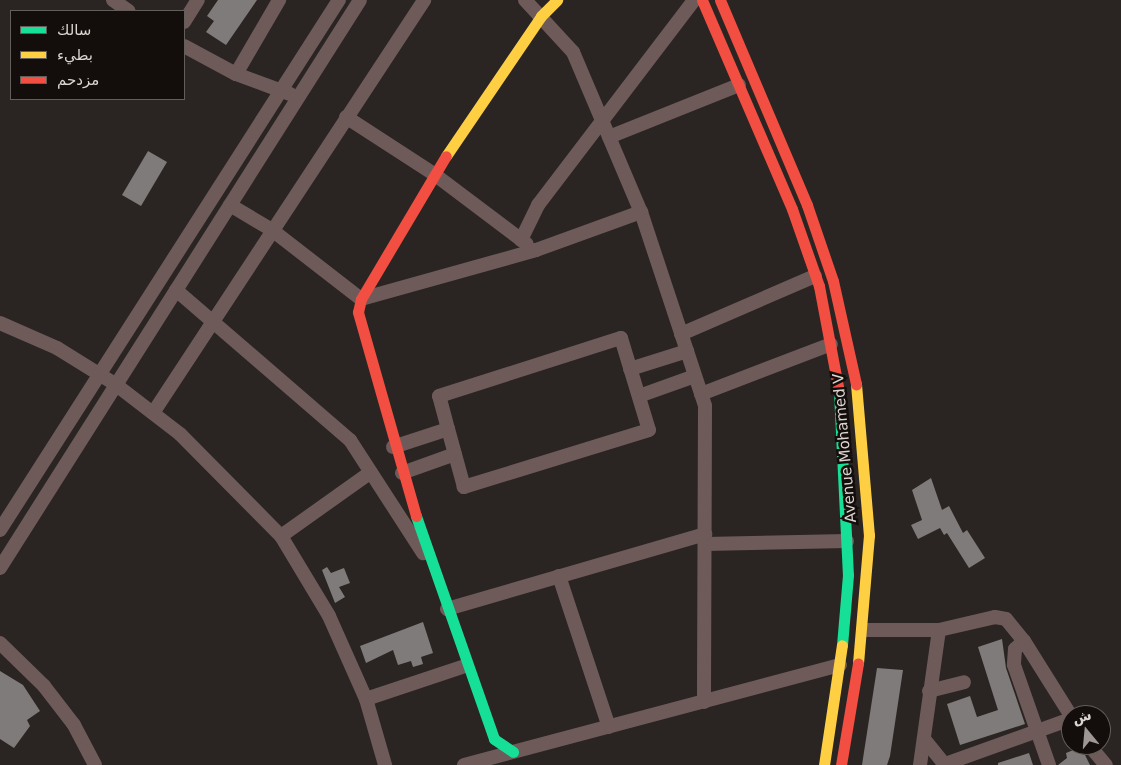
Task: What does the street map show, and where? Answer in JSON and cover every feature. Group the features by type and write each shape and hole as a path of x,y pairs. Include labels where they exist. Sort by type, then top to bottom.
{"street":[{"path":"113,0 128,10"},
{"path":"185,20 198,0"},
{"path":"236,74 279,0"},
{"path":"0,530 339,0"},
{"path":"0,568 296,98 360,0"},
{"path":"153,413 214,323 272,230 424,0"},
{"path":"525,0 573,52 641,212 705,406 704,702"},
{"path":"513,752 494,739 465,666 393,447 359,330 360,299 434,174 541,16 557,0"},
{"path":"521,240 538,205 601,118 694,0"},
{"name":"Avenue Mohamed V","path":"702,0 739,85 815,276 831,344 847,480 847,541 840,665 824,765"},
{"name":"Avenue Mohamed V","path":"720,0 807,205 833,281 856,382 869,536 863,630 841,765"},
{"path":"185,47 236,74 282,90 296,98"},
{"path":"609,137 739,85"},
{"path":"346,117 434,174 536,250"},
{"path":"230,205 272,230 360,299"},
{"path":"360,299 536,250 641,212"},
{"path":"681,334 815,276"},
{"path":"176,290 350,440 433,569"},
{"path":"0,323 101,374 115,384 153,413 232,482 282,536 329,616 366,699 385,765"},
{"path":"621,338 630,369 649,430 464,487 439,396 621,338"},
{"path":"701,394 831,344"},
{"path":"630,369 687,351"},
{"path":"639,396 695,376"},
{"path":"393,447 448,429"},
{"path":"402,473 455,454"},
{"path":"282,536 371,472"},
{"path":"446,609 558,576 705,539 847,541"},
{"path":"558,576 609,727"},
{"path":"863,630 939,630 995,617 1006,619 1024,642 1063,705"},
{"path":"920,765 939,630"},
{"path":"1024,642 1014,649 1014,665 1039,731 1049,765"},
{"path":"0,643 44,686 74,725 95,765"},
{"path":"464,765 490,762 513,752 840,665"},
{"path":"366,699 465,666"},
{"path":"929,691 964,682"},
{"path":"924,739 945,765 1061,722"},
{"path":"1098,755 1106,765"}],"building":[{"path":"218,0 257,0 226,45 206,32 214,21 207,16"},
{"path":"148,151 167,162 141,206 122,195"},
{"path":"931,478 942,510 949,506 963,533 967,530 985,558 969,568 947,533 944,535 940,528 918,539 911,525 922,520 912,490"},
{"path":"327,567 331,573 344,568 350,583 339,587 345,597 335,603 322,570"},
{"path":"423,622 433,653 421,657 423,664 413,667 411,661 398,665 393,650 366,663 360,646"},
{"path":"1002,639 1006,668 1025,724 960,745 947,704 970,696 977,717 998,710 978,647"},
{"path":"877,668 903,670 890,756 887,765 862,765"},
{"path":"0,671 23,685 40,711 27,720 30,726 14,748 0,739"},
{"path":"1029,753 1033,765 998,765 998,763"},
{"path":"1066,755 1085,755 1090,765 1058,765 1067,758"}],"traffic: fast":[{"path":"839,392 848,575 842,645"},
{"path":"416,516 494,739 513,752"}],"traffic: slow":[{"path":"446,156 541,16 557,0"},
{"path":"856,384 869,535 858,663"},
{"path":"824,765 842,645"}],"traffic: jam":[{"path":"702,0 792,209 819,286 839,392"},
{"path":"720,0 807,205 833,281 856,384"},
{"path":"416,516 358,312 361,299 446,156"},
{"path":"841,765 858,663"}]}
